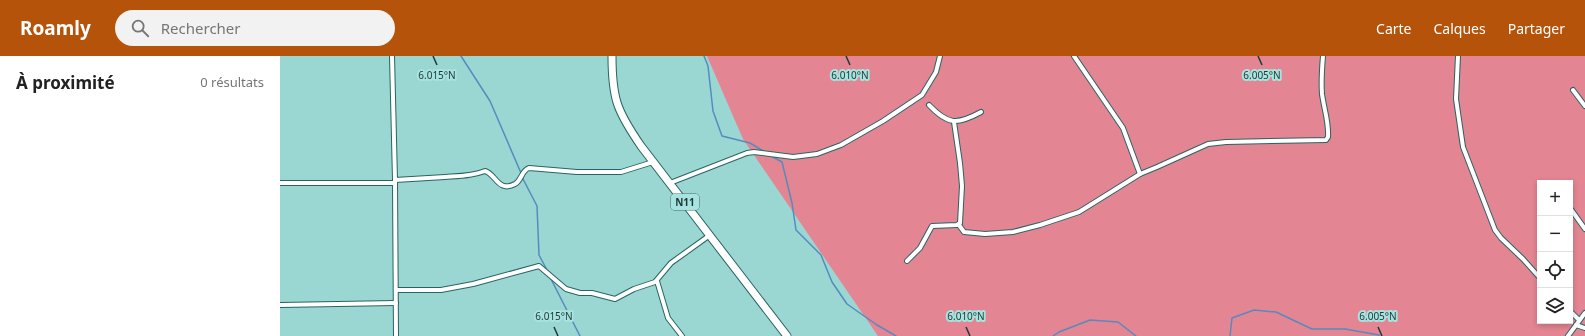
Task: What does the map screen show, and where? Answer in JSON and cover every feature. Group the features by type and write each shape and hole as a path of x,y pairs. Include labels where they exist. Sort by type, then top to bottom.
{"highway":[{"name":"N11","path":"612,56 613,91 620,114 653,162 787,336"}],"street":[{"path":"392,56 397,290 396,336"},
{"path":"670,183 747,153 754,152 793,157 817,154 841,145 883,121 922,95 936,72 940,56"},
{"path":"1074,56 1123,128 1140,174"},
{"path":"954,122 962,186 959,225 964,232 985,234 1013,232 1079,212 1140,174 1208,144 1226,142 1326,140 1328,138 1328,132 1326,107 1322,94 1323,56"},
{"path":"1458,56 1457,110 1466,157 1495,230 1537,275"},
{"path":"1574,90 1585,106"},
{"path":"929,104 939,116 954,122 970,118 981,112"},
{"path":"280,183 395,182 447,177 457,178 485,171 491,174 497,183 506,187 515,184 521,179 524,171 529,168 577,172 621,172 653,162"},
{"path":"1573,212 1585,229"},
{"path":"907,261 920,248 932,226 959,225"},
{"path":"397,290 442,290 474,284 537,266 543,268 566,289 580,293 592,293 615,298 634,289 658,281 671,263 710,235"},
{"path":"658,281 668,318 682,336"},
{"path":"280,305 396,303"},
{"path":"1568,336 1585,312"},
{"path":"1573,314 1579,320"},
{"path":"1576,324 1585,328"}],"shaded area":[{"path":"707,56 1585,56 1585,336 878,336 743,139"}],"waterway":[{"path":"461,56 490,101 521,173"},
{"path":"704,56 708,66 713,111 722,136 750,143 765,152"},
{"path":"771,156 782,162 792,203 796,230 821,255 832,282 847,304 896,336"},
{"path":"522,177 537,206 539,255 548,272"},
{"path":"551,279 580,336"},
{"path":"1230,336 1232,318 1254,310 1276,312 1312,329 1345,329 1379,336"},
{"path":"1053,336 1059,332 1090,320 1118,322 1136,336"}]}
